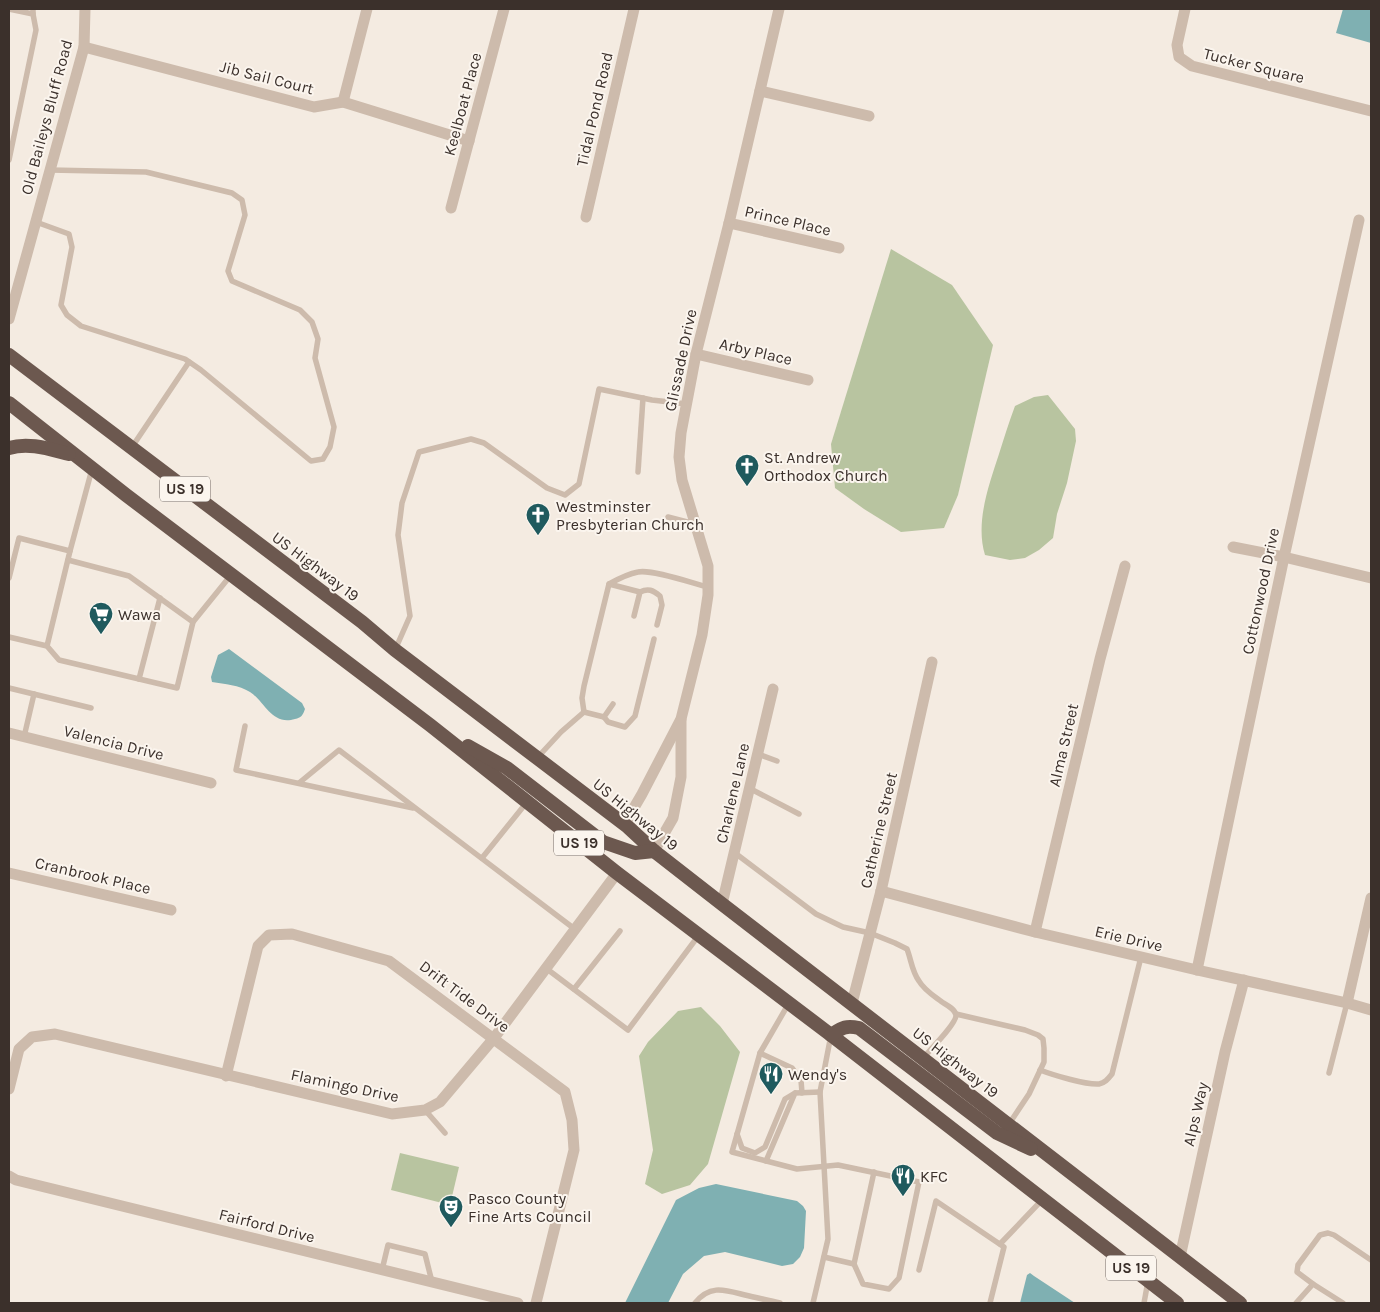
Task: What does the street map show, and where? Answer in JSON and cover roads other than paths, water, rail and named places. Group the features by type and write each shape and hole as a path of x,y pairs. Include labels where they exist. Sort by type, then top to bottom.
{"highway":[{"name":"US Highway 19","path":"9,354 628,827 654,851 722,904 1240,1303"},
{"name":"US 19","path":"9,403 92,469 430,725 618,873 1177,1303"},
{"path":"9,448 29,445 74,455"},
{"path":"430,725 507,768 603,842 635,853 654,851"},
{"path":"830,1035 843,1027 859,1028 997,1133 1058,1163"}],"street":[{"name":"Old Baileys Bluff Road","path":"9,319 84,47 85,9"},
{"path":"343,102 367,9"},
{"name":"Keelboat Place","path":"451,208 504,9"},
{"name":"Tidal Pond Road","path":"586,217 634,9"},
{"name":"Glissade Drive","path":"628,827 635,806 681,719 702,635 708,595 708,566 682,480 679,457 681,433 696,354 779,9"},
{"name":"Tucker Square","path":"1185,9 1177,45 1180,57 1192,66 1371,112"},
{"name":"Jib Sail Court","path":"84,47 314,107 343,102 469,141"},
{"path":"760,91 869,116"},
{"name":"Cottonwood Drive","path":"1197,970 1284,557 1359,220"},
{"name":"Prince Place","path":"729,223 839,248"},
{"name":"Arby Place","path":"696,354 808,380"},
{"path":"1233,546 1371,578"},
{"name":"Alma Street","path":"1035,932 1100,659 1125,566"},
{"name":"Catherine Street","path":"852,1003 881,891 932,662"},
{"name":"Charlene Lane","path":"722,904 773,689"},
{"name":"Glissade Drive","path":"654,851 673,818 681,777 681,719"},
{"name":"Valencia Drive","path":"9,733 211,783"},
{"name":"Cranbrook Place","path":"9,873 171,910"},
{"name":"Flamingo Drive","path":"11,1070 19,1049 32,1037 55,1034 392,1114 425,1110 440,1102 494,1038 618,873"},
{"name":"Erie Drive","path":"881,891 1035,932 1371,1010"},
{"path":"1346,1003 1371,898"},
{"name":"Drift Tide Drive","path":"226,1076 258,946 269,935 292,934 389,960 565,1092 572,1120 574,1150 536,1303"},
{"name":"Alps Way","path":"1180,1257 1223,1062 1244,980"},
{"path":"9,1089 11,1070"},
{"name":"Fairford Drive","path":"9,1176 16,1180 518,1303"}],"lane":[{"path":"9,9 33,11 36,30 9,160"},
{"path":"36,222 69,234 72,247 61,306 67,315 81,326 185,358 312,461 323,459 330,447 334,427 315,358 318,339 312,322 300,310 232,281 228,270 245,215 242,200 232,192 146,172 50,170"},
{"path":"132,448 189,362"},
{"path":"395,650 410,616 398,535 402,503 419,452 471,438 484,443 547,488 565,495 579,484 599,388 643,398 687,404"},
{"path":"638,472 643,398"},
{"path":"46,646 92,469"},
{"path":"668,517 696,524"},
{"path":"9,578 19,538 70,551"},
{"path":"68,560 129,576 193,622"},
{"path":"584,712 582,698 584,686 608,584 639,571 708,587"},
{"path":"9,637 46,646 59,660 177,688 193,622 231,575"},
{"path":"608,584 640,592 646,589 655,591 660,596 662,606 657,625"},
{"path":"634,616 640,592"},
{"path":"139,679 160,598"},
{"path":"584,712 604,717 608,722 625,727 635,716 654,639"},
{"path":"9,688 91,708"},
{"path":"24,737 34,694"},
{"path":"604,717 613,704"},
{"path":"537,758 561,732 584,712"},
{"path":"245,726 236,770 415,808"},
{"path":"299,783 338,750 576,930"},
{"path":"758,754 777,761"},
{"path":"750,788 798,814"},
{"path":"482,858 527,802"},
{"path":"734,853 816,914 843,927 870,933 895,942 907,949 920,984 954,1010 956,1014 955,1020 947,1031 923,1058"},
{"path":"574,989 620,931"},
{"path":"547,969 628,1030 699,935"},
{"path":"1040,1070 1088,1083 1099,1084 1106,1081 1112,1074 1141,957"},
{"path":"789,1003 760,1053 732,1152 797,1168 838,1165 874,1172 920,1182 899,1278 888,1289 863,1284 854,1264 874,1172"},
{"path":"1329,1073 1346,1003"},
{"path":"956,1014 1025,1030 1038,1034 1043,1040 1044,1062 1028,1094 1008,1124"},
{"path":"813,1303 828,1239 820,1092 830,1035"},
{"path":"760,1053 792,1068 801,1080 799,1093 766,1161"},
{"path":"737,1134 742,1148 754,1153 765,1147 785,1099 799,1093 820,1092"},
{"path":"425,1110 445,1133"},
{"path":"1000,1244 1042,1200"},
{"path":"919,1270 936,1201 1004,1247 990,1303"},
{"path":"1343,1303 1297,1272 1298,1266 1320,1234 1328,1233 1371,1260"},
{"path":"382,1270 388,1245 425,1254 432,1282"},
{"path":"824,1257 854,1264"},
{"path":"1144,1303 1148,1281"},
{"path":"1296,1303 1313,1284"},
{"path":"694,1303 702,1295 722,1289 780,1303"}],"water":[{"path":"1343,9 1371,9 1371,43 1336,33"},
{"path":"229,649 302,703 305,709 302,716 297,719 280,719 250,692 232,685 212,682 211,677 218,655"},
{"path":"716,1184 797,1201 803,1206 806,1211 804,1248 800,1257 793,1264 782,1266 725,1252 704,1256 683,1274 668,1303 625,1303 676,1200 699,1188"},
{"path":"1030,1273 1075,1303 1020,1303 1027,1275"}],"place":[{"name":"St. Andrew Orthodox Church","path":"747,487"},
{"name":"Westminster Presbyterian Church","path":"538,536"},
{"name":"Wawa","path":"101,635"},
{"name":"Wendy's","path":"771,1095"},
{"name":"KFC","path":"903,1197"},
{"name":"Pasco County Fine Arts Council","path":"451,1228"}]}
